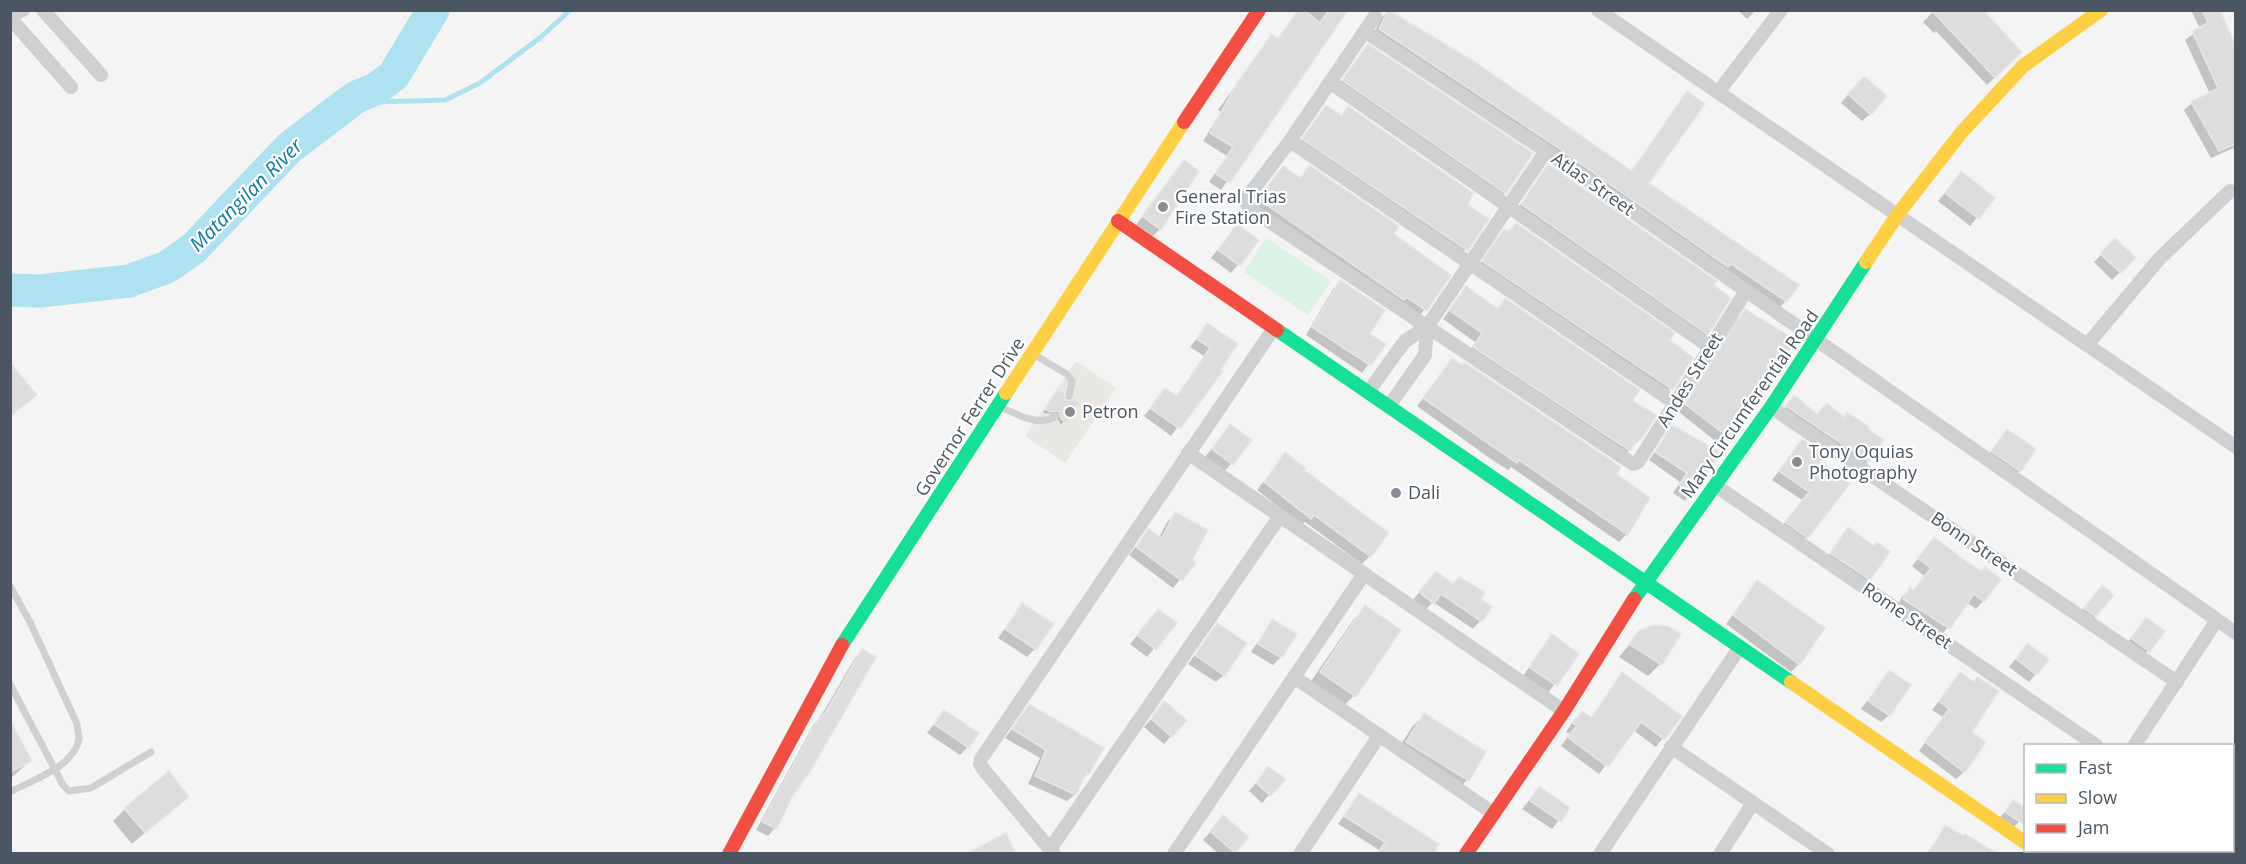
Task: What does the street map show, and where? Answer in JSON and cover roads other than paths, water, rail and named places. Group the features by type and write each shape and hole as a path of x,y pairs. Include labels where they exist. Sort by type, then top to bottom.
{"street":[{"path":"23,10 10,17 71,87"},
{"path":"43,10 101,75"},
{"name":"Governor Ferrer Drive","path":"729,854 828,667 1118,221 1259,10"},
{"path":"1598,10 2235,447"},
{"path":"1719,91 1781,10"},
{"name":"Mary Circumferential Road","path":"1466,854 1564,711 1645,582 1772,407 1898,214 1961,133 2023,66 2101,10"},
{"path":"1375,16 1290,141 1245,200 1249,208 1427,327"},
{"name":"Atlas Street","path":"1366,32 1546,151 1818,339 2235,633"},
{"path":"1331,82 1710,347"},
{"path":"1290,141 1675,403"},
{"path":"1368,393 1405,341 1427,327 1546,151"},
{"path":"2087,345 2159,259 2230,191"},
{"path":"1118,221 2024,842"},
{"name":"Andes Street","path":"1427,327 1631,464 1638,462 1746,291"},
{"path":"1389,406 1425,355 1427,327"},
{"path":"1274,328 981,759 980,764 984,770 1052,851 1280,516"},
{"name":"Bonn Street","path":"1772,407 2177,682"},
{"path":"1188,453 1564,711"},
{"name":"Rome Street","path":"1716,486 2094,744"},
{"path":"1174,854 1364,574"},
{"path":"2134,744 2217,620"},
{"path":"1600,854 1740,647"},
{"path":"1293,677 1493,813"},
{"path":"1300,854 1379,736"},
{"path":"1671,747 1825,853"},
{"path":"1720,854 1753,803"}],"lane":[{"path":"1032,354 1067,374 1072,381 1069,396"},
{"path":"998,406 1039,422 1048,422 1056,416"},
{"path":"10,585 30,622 77,724 79,739 72,753 55,768 10,792"},
{"path":"10,684 63,785 69,791 82,791 151,752"}],"waterway":[{"name":"Matangilan River","path":"10,290 40,291 129,281 167,267 194,248 289,148 356,97 376,89 394,75 433,10"},
{"path":"331,116 374,102 445,100 480,83 541,37 570,10"}],"place":[{"name":"General Trias Fire Station","path":"1163,207"},
{"name":"Petron","path":"1070,412"},
{"name":"Tony Oquias Photography","path":"1797,462"},
{"name":"Dali","path":"1396,493"}]}
